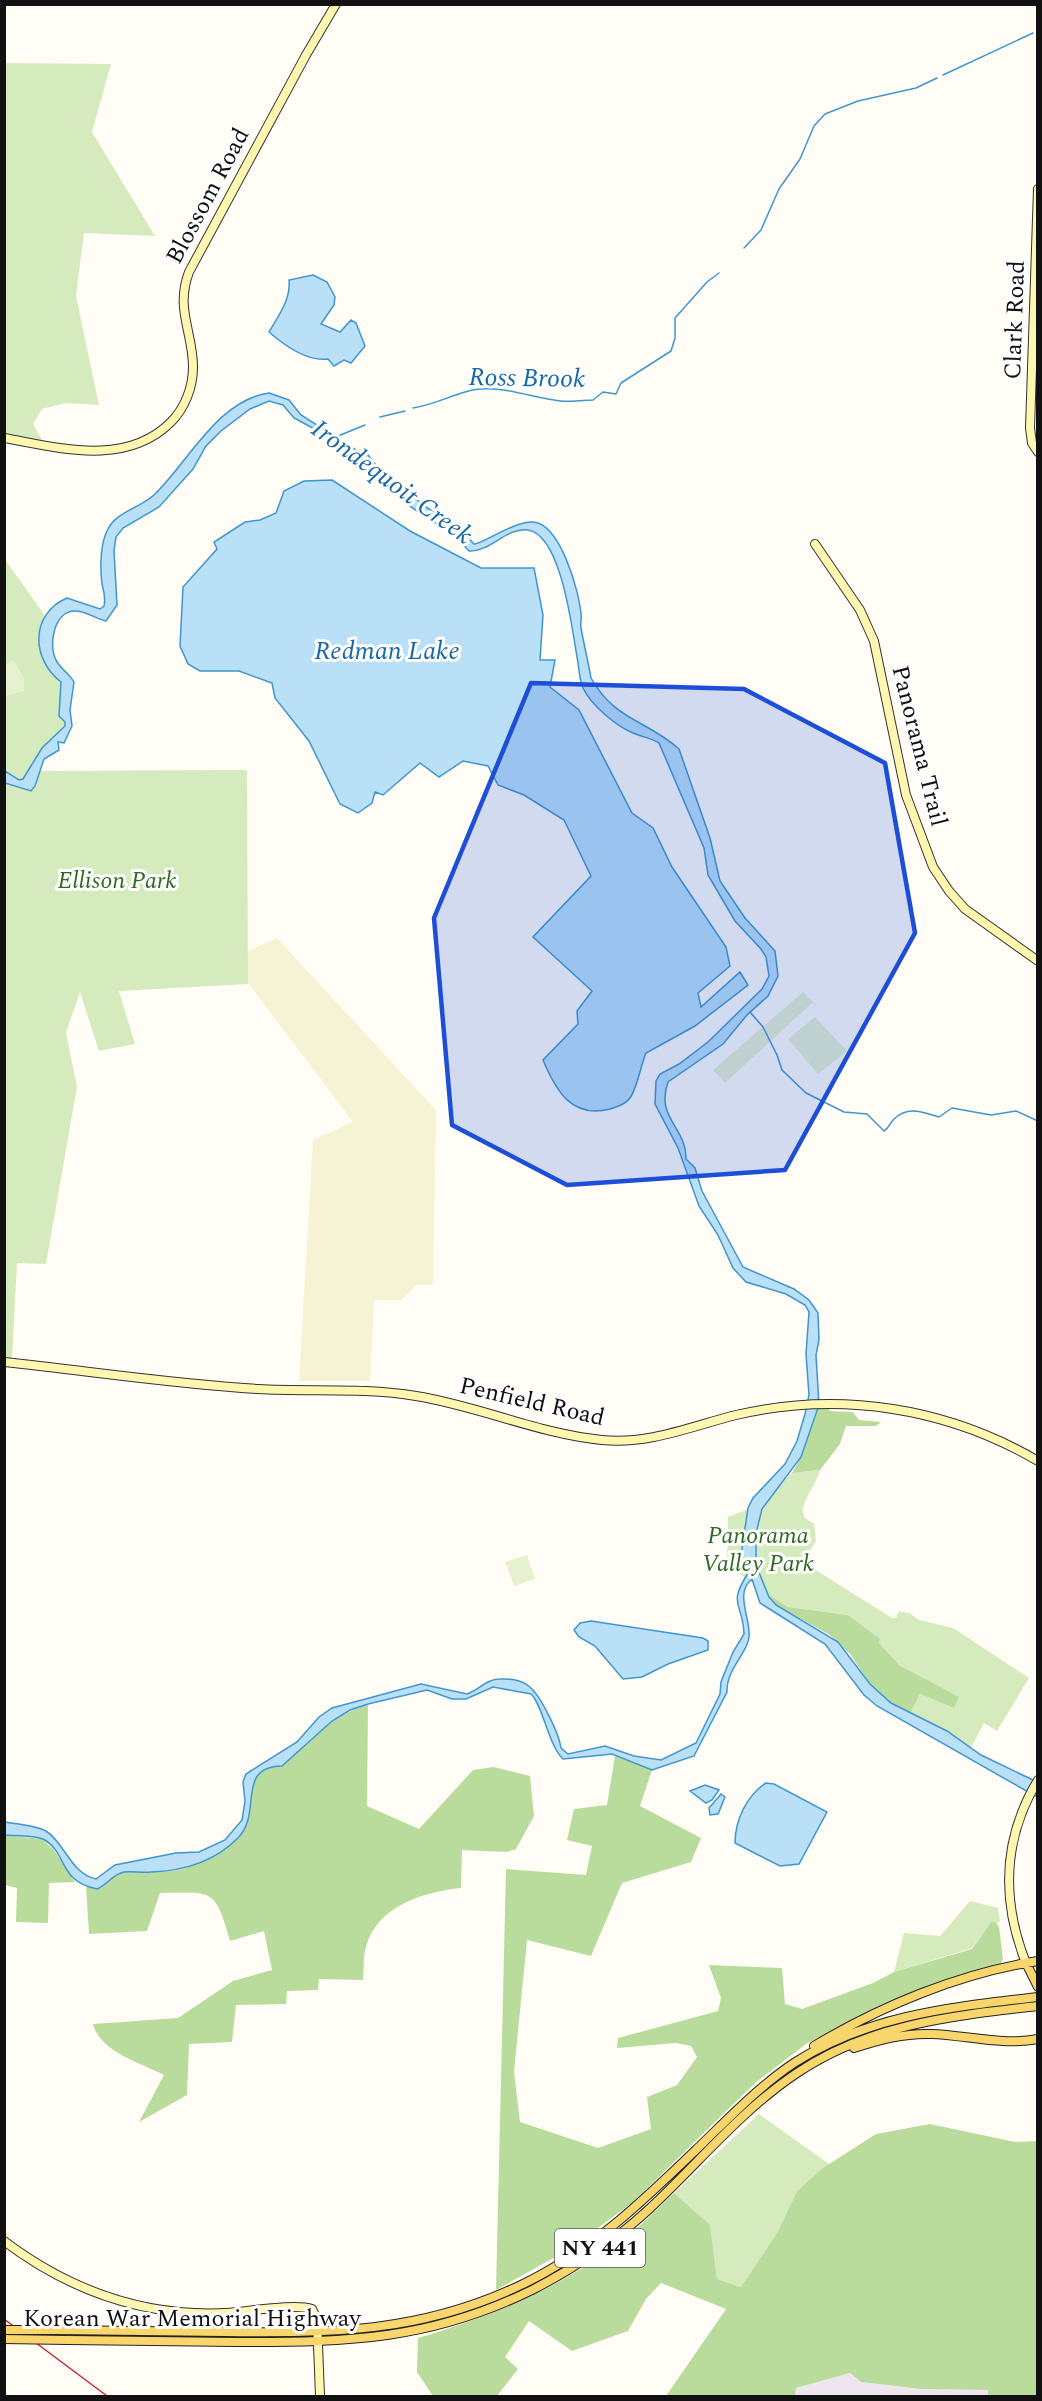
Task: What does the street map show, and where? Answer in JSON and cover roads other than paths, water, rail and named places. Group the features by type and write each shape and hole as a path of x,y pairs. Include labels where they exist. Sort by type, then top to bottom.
{"main road":[{"path":"767,2083 783,2067 804,2052 869,2016 941,1987 1038,1961"},
{"path":"1026,1963 1038,1987"},
{"name":"Korean War Memorial Highway","path":"4,2339 380,2337 435,2326 501,2304 560,2274 599,2249 646,2211 776,2088 830,2054 874,2034 919,2022 1032,2004 1038,1997"},
{"name":"Korean War Memorial Highway","path":"4,2330 317,2337 387,2327 452,2312 522,2284 557,2266 603,2235 637,2206 767,2083 818,2049 888,2020 936,2010 1032,2004"},
{"path":"830,2054 906,2035 930,2034 1019,2041 1038,2039"}],"street":[{"name":"Blossom Road","path":"4,438 76,450 118,450 152,437 174,419 186,400 192,378 192,355 182,303 189,272 295,74 336,4"},
{"name":"Clark Road","path":"1038,189 1030,429 1032,443 1038,452"},
{"name":"Panorama Trail","path":"815,544 860,610 874,641 908,801 933,867 949,891 965,909 1038,960"},
{"name":"Penfield Road","path":"4,1362 229,1387 392,1393 439,1400 583,1437 617,1441 649,1438 755,1411 793,1405 826,1403 873,1406 924,1414 976,1431 1038,1461"},
{"path":"1026,1963 1011,1910 1008,1866 1016,1826 1028,1796 1038,1780"},
{"path":"4,2241 61,2278 122,2302 193,2314 307,2307 316,2314 320,2397"}],"water":[{"path":"313,275 327,282 335,297 334,305 321,324 340,332 351,320 356,323 365,346 351,363 344,360 334,366 328,359 304,355 269,332 286,301 289,280"},
{"name":"Irondequoit Creek","path":"269,393 289,400 301,415 359,452 368,455 378,468 426,507 459,528 474,544 524,523 532,522 542,525 559,545 572,575 579,603 591,678 600,692 621,712 667,739 679,749 710,838 720,881 745,918 775,951 778,976 768,996 747,1015 723,1044 668,1082 665,1105 682,1139 686,1159 695,1168 702,1191 743,1267 794,1289 809,1300 818,1313 819,1340 816,1355 819,1405 801,1457 762,1509 756,1533 756,1565 769,1597 776,1605 838,1642 870,1684 891,1703 947,1731 981,1755 1031,1779 1037,1783 1037,1797 877,1706 864,1695 825,1644 760,1603 752,1579 744,1591 744,1606 749,1630 748,1643 733,1669 727,1692 694,1756 652,1770 612,1754 563,1759 554,1745 539,1706 531,1694 493,1687 466,1699 452,1699 427,1690 350,1710 332,1721 282,1766 268,1768 259,1774 254,1783 245,1828 229,1846 198,1864 175,1870 124,1872 97,1889 75,1880 56,1851 43,1839 5,1835 4,1822 42,1829 53,1836 80,1871 96,1879 115,1865 176,1853 199,1852 225,1840 242,1820 245,1801 243,1782 246,1774 297,1742 319,1717 332,1708 421,1684 467,1694 495,1679 517,1680 524,1683 538,1696 555,1728 561,1748 568,1754 605,1746 634,1756 661,1760 696,1743 720,1694 721,1682 733,1652 744,1634 737,1598 748,1573 746,1567 740,1562 748,1508 753,1498 785,1464 797,1441 809,1395 806,1354 809,1312 805,1305 786,1294 746,1282 733,1268 718,1235 699,1206 678,1148 655,1104 656,1081 660,1074 679,1064 708,1042 762,989 769,976 766,957 735,921 708,875 704,848 659,743 626,730 612,720 598,708 583,688 563,584 549,548 539,536 528,530 520,530 484,548 469,551 455,536 411,507 351,455 318,431 294,418 283,405 269,401 250,409 221,431 206,446 193,469 159,507 123,528 116,537 114,551 117,605 106,621 75,611 68,612 58,623 53,638 54,654 58,663 74,682 70,710 72,726 64,743 58,742 59,750 44,759 35,786 31,791 5,783 5,771 19,780 23,779 42,748 65,726 65,722 59,716 61,682 51,672 40,650 39,637 46,615 55,605 67,598 100,609 104,606 101,556 105,535 112,523 155,494 219,419 234,407 251,398"},
{"name":"Redman Lake","path":"332,480 410,531 481,568 534,568 543,615 540,660 555,660 550,687 579,710 632,813 653,828 672,867 726,947 730,966 698,993 701,1007 740,972 748,985 695,1026 646,1053 632,1094 621,1105 597,1111 585,1110 576,1106 560,1092 543,1060 578,1024 577,1011 592,991 533,937 591,876 564,820 524,795 498,785 488,766 463,761 439,777 420,763 383,795 375,792 372,803 358,813 340,804 309,741 275,698 272,683 239,671 200,671 188,664 180,646 183,587 217,549 214,542 245,522 260,520 276,513 284,491 304,481"},
{"path":"591,1621 703,1638 708,1641 708,1650 668,1664 642,1677 623,1679 595,1646 579,1637 574,1630 580,1623"},
{"path":"766,1783 774,1784 827,1812 799,1864 780,1866 735,1843 737,1826 743,1809 753,1794"},
{"path":"705,1785 719,1790 712,1800 706,1803 690,1791"},
{"path":"721,1794 725,1797 718,1814 710,1815 709,1808"}],"waterway":[{"name":"Ross Brook","path":"943,75 1033,33"},
{"name":"Ross Brook","path":"744,248 761,230 779,189 800,159 814,126 825,114 858,101 916,88 937,78"},
{"name":"Ross Brook","path":"413,408 477,389 501,390 564,401 593,400 603,392 616,394 621,383 671,351 675,338 675,318 707,282 719,273"},
{"name":"Ross Brook","path":"380,417 405,411"},
{"name":"Ross Brook","path":"338,436 365,425"},
{"path":"750,1012 763,1027 782,1070 806,1093 844,1112 867,1114 884,1131 898,1115 904,1112 915,1111 939,1117 952,1108 991,1115 1016,1111 1038,1121"}],"railway":[{"path":"4,2319 107,2396"}],"park label":[{"name":"Ellison Park","path":"117,881"},
{"name":"Panorama Valley Park","path":"758,1550"}]}
